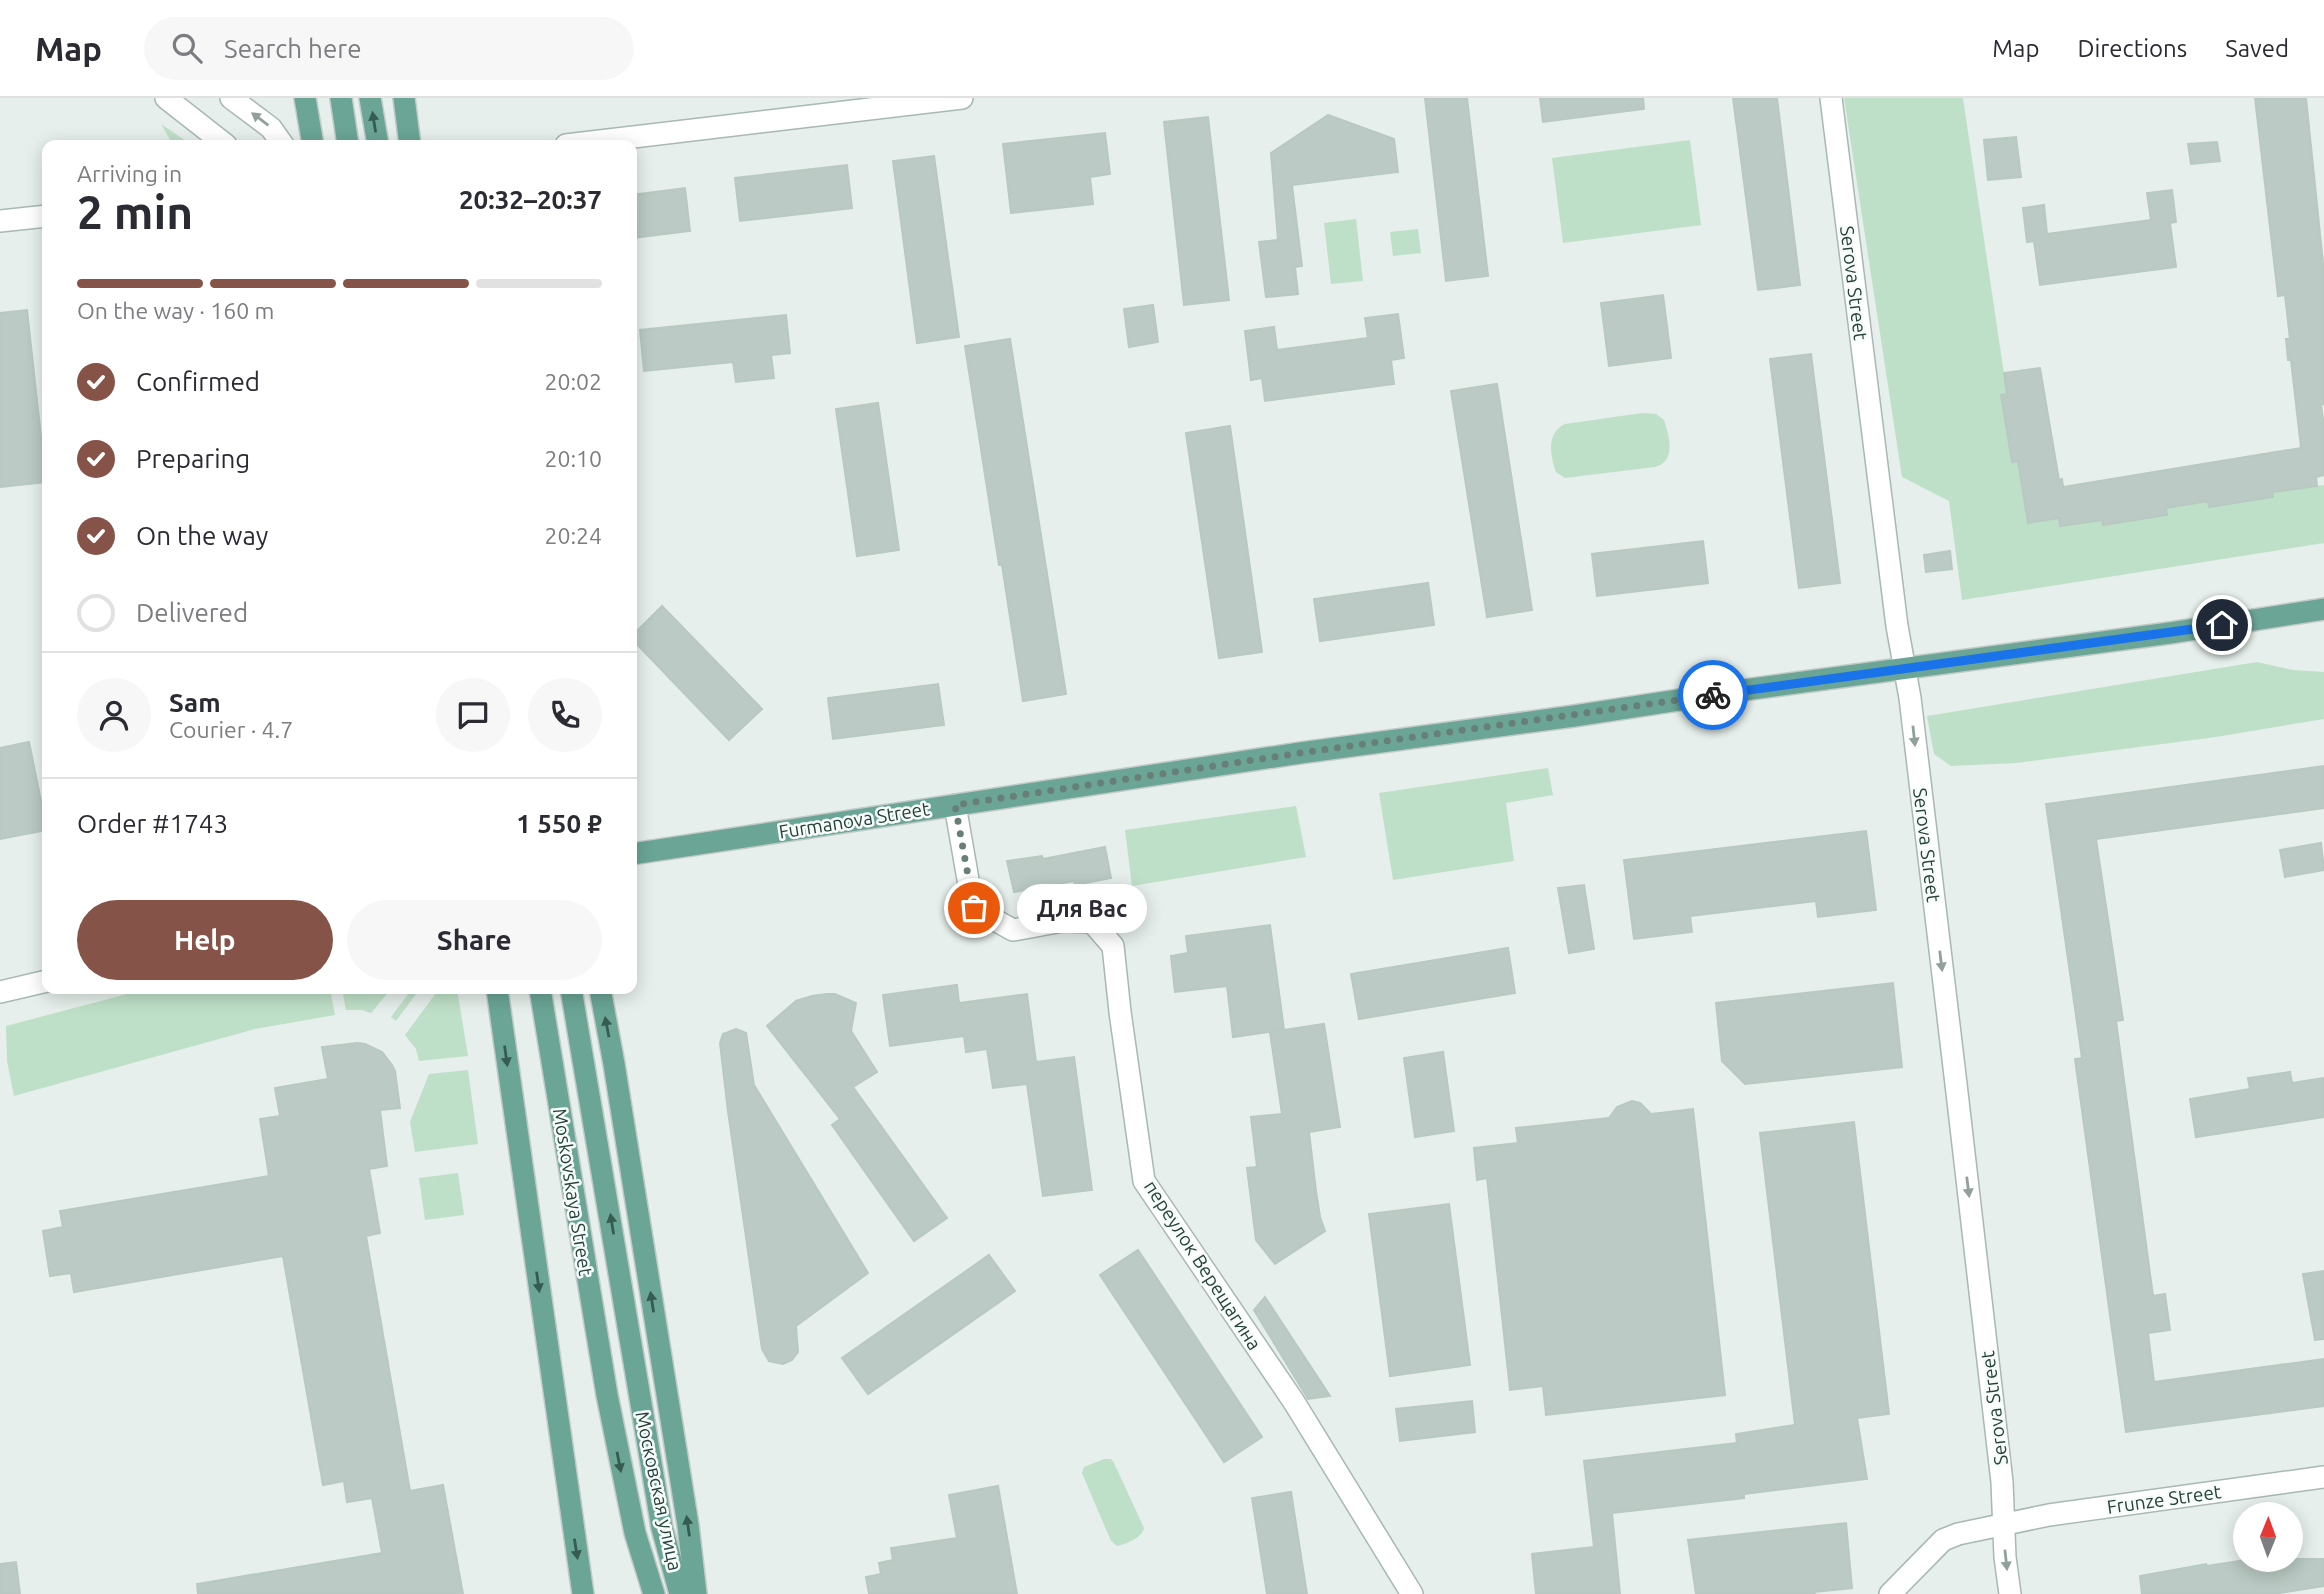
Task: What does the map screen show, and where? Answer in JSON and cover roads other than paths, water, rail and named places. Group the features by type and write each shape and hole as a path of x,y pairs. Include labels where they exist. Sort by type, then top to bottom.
{"main road":[{"path":"305,98 312,140"},
{"path":"341,98 347,140"},
{"path":"370,98 377,140"},
{"path":"404,98 409,140"},
{"name":"Furmanova Street","path":"637,853 1300,753 2157,635 2324,609"},
{"path":"498,994 583,1594"},
{"name":"Moskovskaya Street","path":"541,994 607,1395"},
{"name":"Moskovskaya Street","path":"572,994 638,1388"},
{"path":"601,994 688,1525 696,1594"},
{"name":"Московская улица","path":"638,1388 662,1528 680,1594"},
{"name":"Московская улица","path":"607,1395 635,1533 654,1594"}],"street":[{"path":"166,98 220,140"},
{"path":"231,98 271,128 279,140"},
{"path":"608,140 962,98"},
{"name":"Serova Street","path":"1831,98 1896,626 1910,698 1955,1072 2002,1482 2005,1557 2010,1594"},
{"path":"0,221 42,217"},
{"name":"переулок Верещагина","path":"955,805 974,908 1013,930 1063,921 1092,922 1113,946 1144,1181 1294,1402 1412,1594"},
{"path":"0,992 42,982"},
{"name":"Frunze Street","path":"1890,1594 1943,1540 1958,1534 2049,1515 2324,1477"}],"place":[{"name":"Для Вас","path":"974,908"}]}
